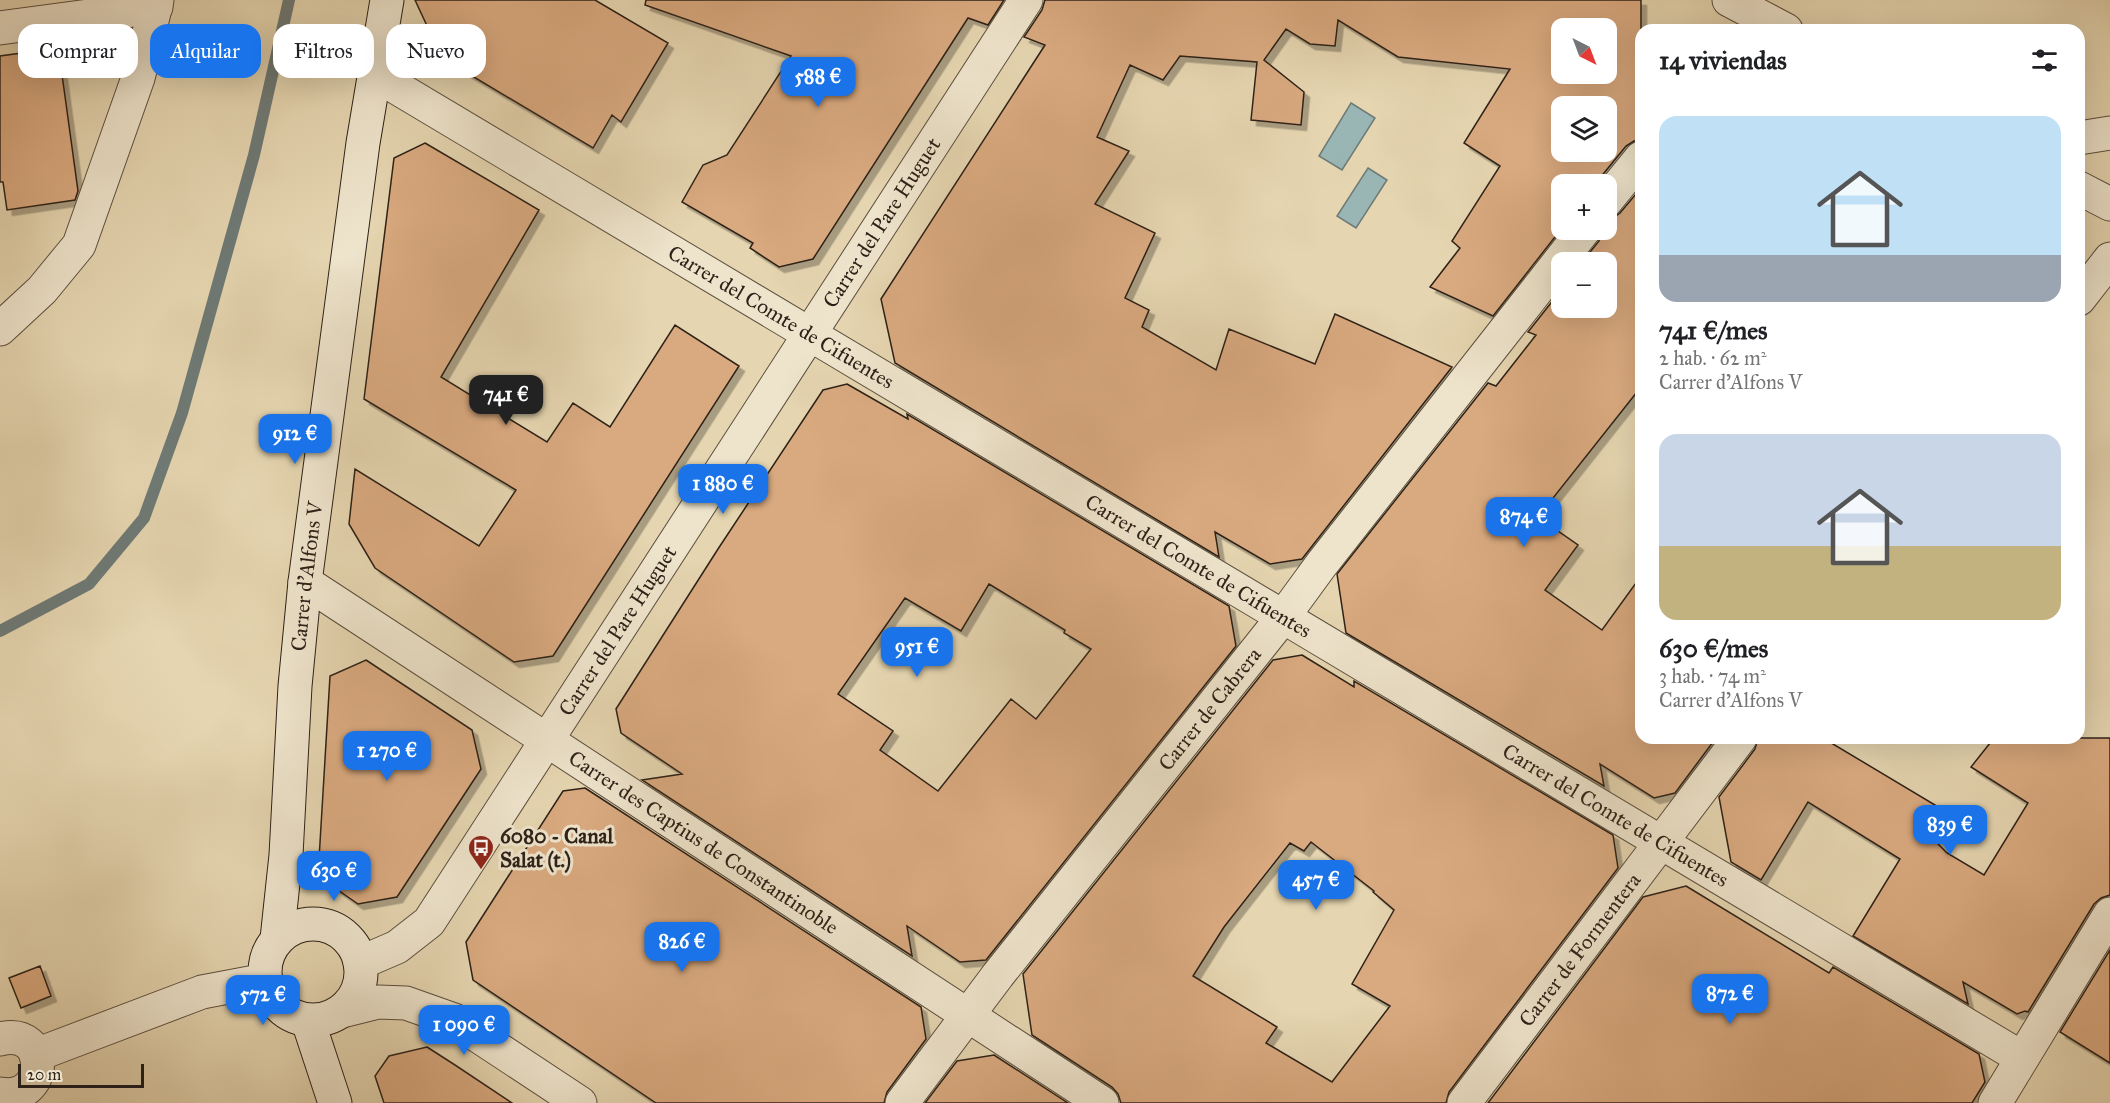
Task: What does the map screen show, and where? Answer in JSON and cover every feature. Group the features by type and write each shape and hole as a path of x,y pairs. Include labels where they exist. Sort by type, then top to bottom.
{"street":[{"name":"Carrer d'Alfons V","path":"374,74 387,0"},
{"name":"Carrer del Pare Huguet","path":"360,963 397,947 429,922 1026,0"},
{"path":"0,28 156,3 138,78 79,245 42,290 0,329"},
{"path":"1742,14 1770,24"},
{"name":"Carrer del Comte de Cifuentes","path":"374,74 2022,1058"},
{"name":"Carrer d'Alfons V","path":"278,939 286,855 295,686 305,582 373,78"},
{"path":"2085,137 2110,133"},
{"path":"1617,187 1635,165"},
{"path":"2085,191 2110,204"},
{"name":"Carrer de Cabrera","path":"902,1103 967,1015 1283,617 1321,565 1576,240"},
{"path":"2085,291 2110,259"},
{"name":"Carrer des Captius de Constantinoble","path":"305,582 1102,1103"},
{"name":"Carrer de Formentera","path":"1464,1103 1659,842 1735,744"},
{"path":"1995,1103 2110,914"},
{"path":"342,1011 352,1001 362,976 356,949 346,936 319,924 304,924 278,939 267,958 265,980 272,1000 288,1014 308,1020 326,1019 342,1011 378,1002 406,1003 454,1020 580,1103"},
{"path":"36,1055 202,992 265,980"},
{"path":"308,1020 335,1103"},
{"path":"0,1039 7,1037 24,1041 36,1055 39,1064 34,1084 17,1095 0,1094"}],"water":[{"path":"1351,103 1375,118 1342,170 1319,156"},
{"path":"1368,168 1387,180 1356,228 1337,216"}],"building":[{"path":"415,0 595,0 668,43 621,122 612,115 593,148 476,78 486,78 486,24 426,24"},
{"path":"646,0 1004,0 988,25 968,18 813,259 779,267 750,248 753,243 682,202 703,165 727,155 791,56 645,5"},
{"path":"1045,0 1641,0 1641,24 1635,24 1635,141 1626,146 1617,157 1617,96 1551,96 1551,162 1613,162 1603,174 1551,174 1553,240 1493,316 1430,287 1460,248 1452,241 1500,166 1464,143 1510,69 1398,57 1338,20 1335,46 1310,44 1286,29 1264,60 1304,92 1301,125 1251,120 1257,62 1180,56 1163,80 1130,65 1097,137 1129,151 1095,204 1155,233 1125,298 1149,310 1142,327 1216,370 1229,329 1315,364 1335,314 1452,367 1302,559 1270,564 1215,532 1219,557 895,363 881,299 1045,45 1024,37 1042,10"},
{"path":"18,54 18,78 62,78 78,191 75,200 7,210 3,182 0,182 0,56"},
{"path":"425,143 539,210 441,377 547,442 573,403 610,427 675,325 739,366 553,656 514,662 375,568 349,524 355,469 479,546 516,490 364,399 394,158"},
{"path":"1635,195 1635,395 1538,517 1578,545 1545,590 1602,630 1635,584 1635,744 1712,744 1675,793 1654,798 1600,764 1604,786 1346,633 1337,574 1488,383 1496,386 1536,335 1528,332 1551,303 1551,318 1617,318 1617,252 1590,252 1599,240 1617,240 1617,215"},
{"path":"847,384 908,419 907,414 1229,606 1236,646 986,960 960,962 907,926 912,956 642,780 682,774 621,733 616,709 823,390","holes":["989,584 1065,630 1064,633 1091,649 1036,719 1011,699 938,791 880,750 893,731 838,694 905,598 961,631"]},
{"path":"1302,655 1354,687 1354,681 1613,835 1618,868 1449,1092 1446,1103 1121,1103 1112,1087 1032,1035 1023,974 1273,660","holes":["1311,842 1374,891 1394,910 1352,984 1390,1006 1332,1082 1266,1043 1277,1027 1193,976 1224,927 1290,843 1304,851"]},
{"path":"366,660 472,730 481,769 397,897 358,904 318,876 330,676"},
{"path":"2085,738 2110,738 2110,895 2094,904 2028,1012 2017,1014 1963,982 1968,1004 1853,936 1900,859 1808,802 1761,880 1731,862 1719,797 1756,744 1833,744 1940,808 1924,830 1947,853 1984,875 2028,803 1971,767 1989,744 2085,744"},
{"path":"585,788 921,1007 926,1039 887,1092 884,1103 656,1103 473,980 466,942 563,791"},
{"path":"1686,886 1829,973 1833,967 1979,1054 1985,1082 1972,1103 1488,1103 1643,897"},
{"path":"2110,950 2110,1063 2060,1032"},
{"path":"40,966 51,996 21,1008 9,978"},
{"path":"427,1047 512,1103 384,1103 375,1076 389,1056"},
{"path":"994,1055 1068,1103 925,1103 957,1061"}],"waterway":[{"path":"0,631 89,584 144,518 182,413 254,155 289,0"}],"place":[{"name":"6080 - Canal Salat (t.)","path":"481,871"}]}
